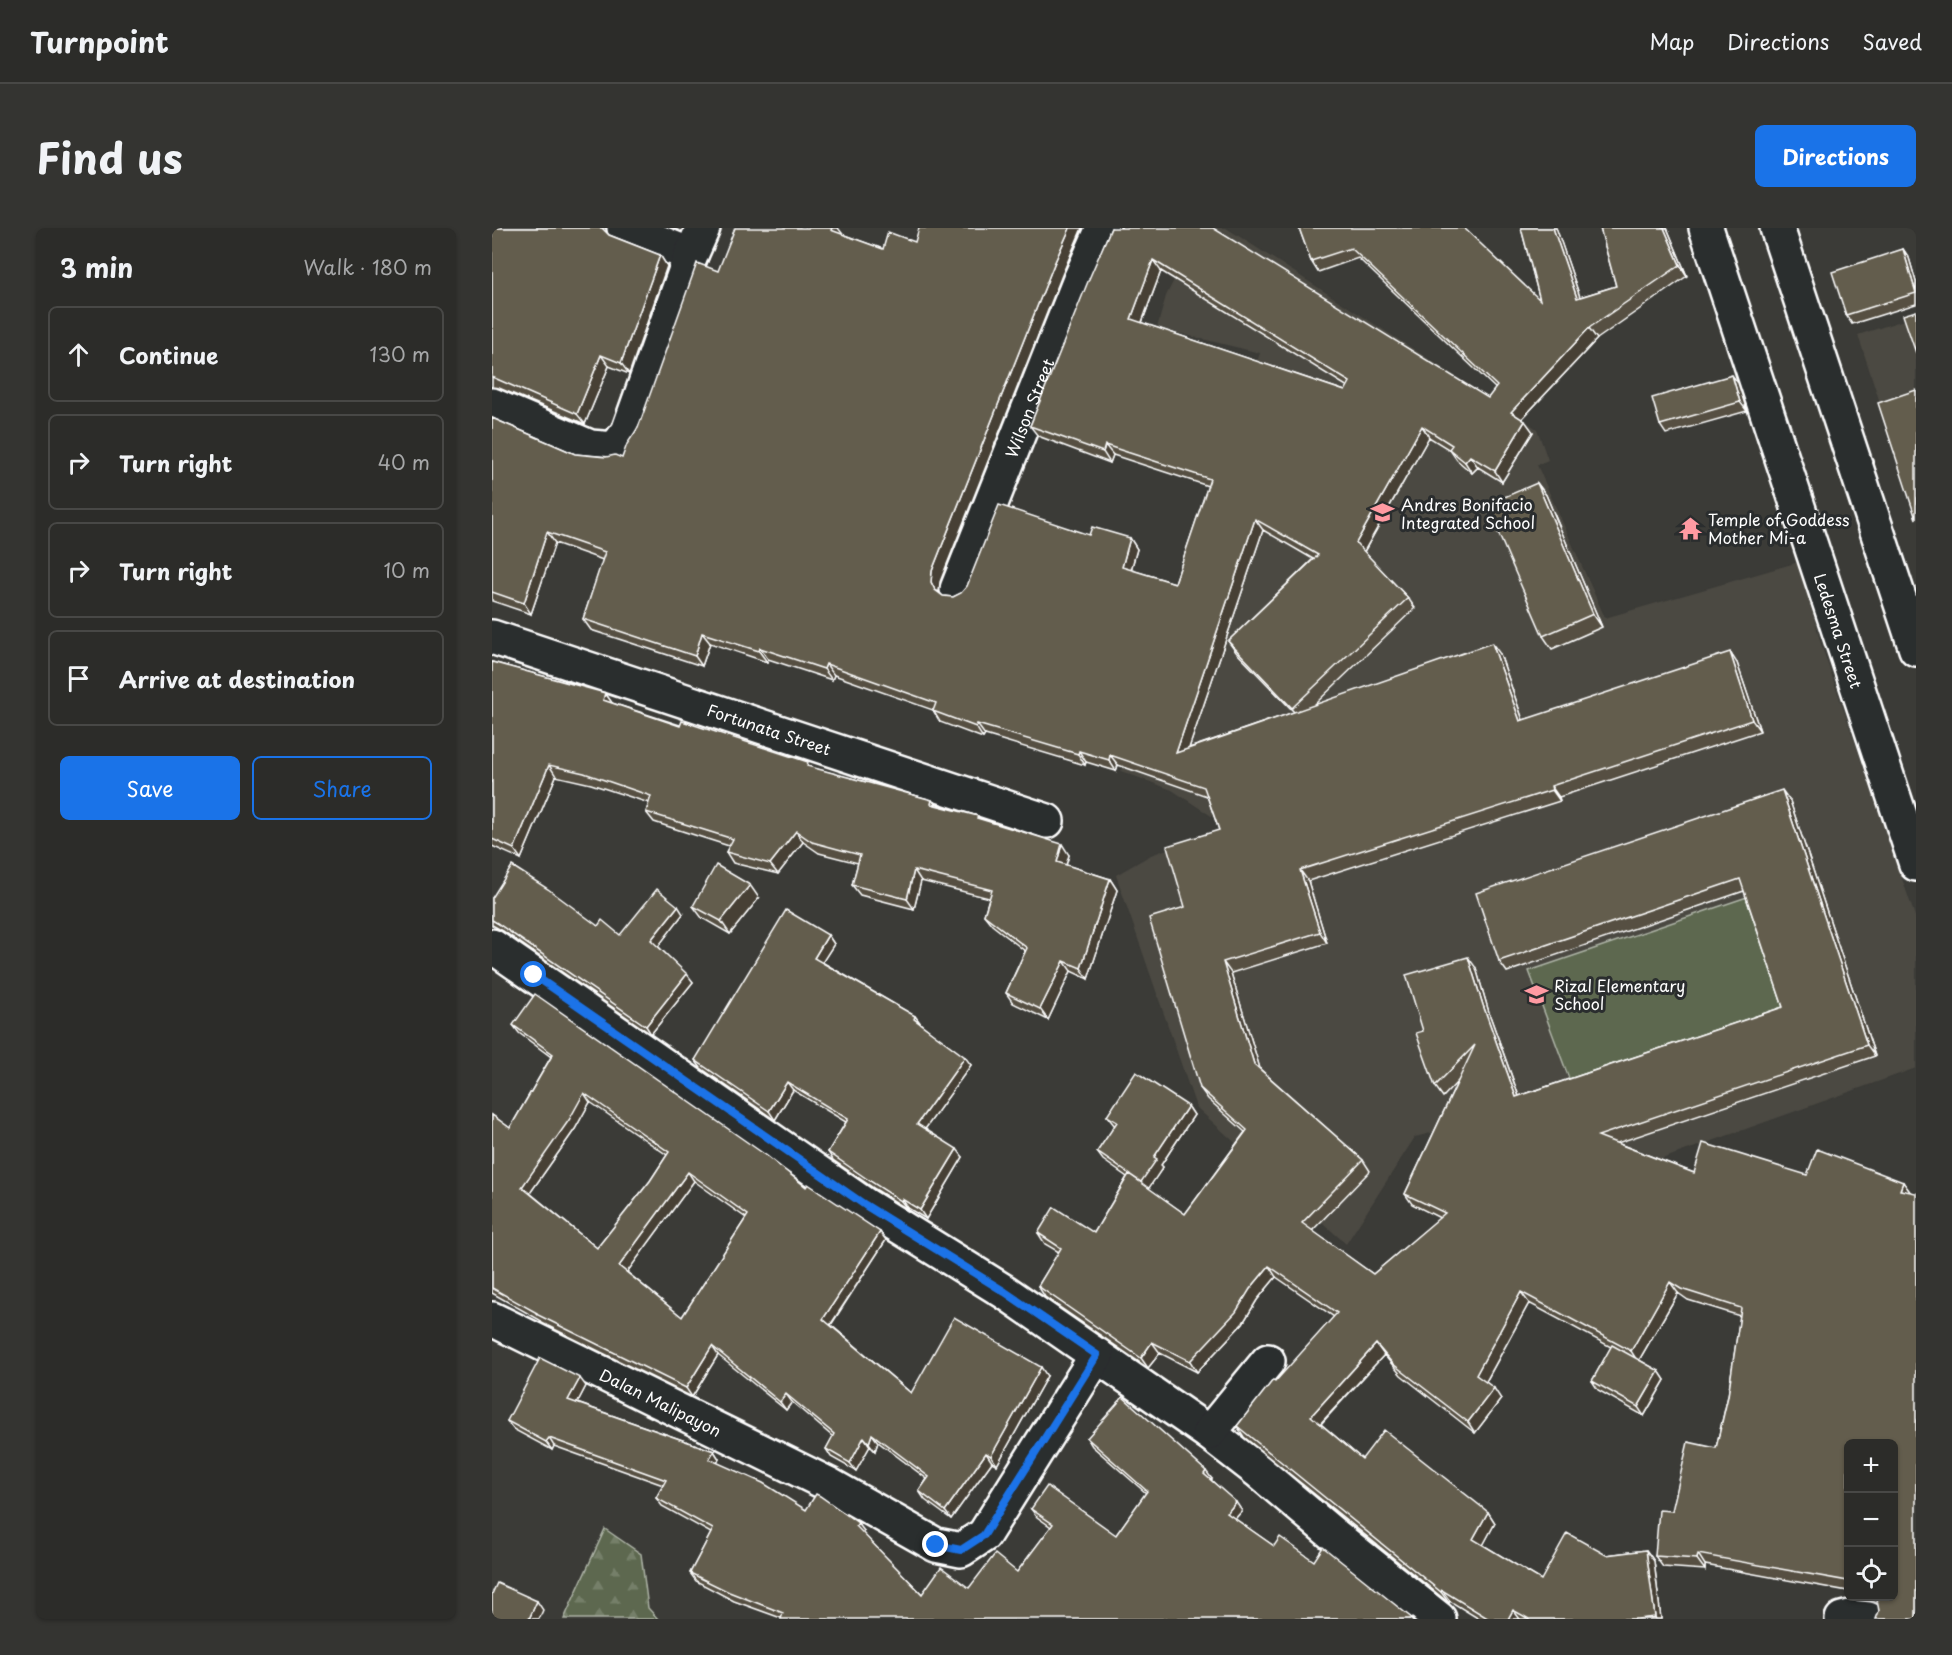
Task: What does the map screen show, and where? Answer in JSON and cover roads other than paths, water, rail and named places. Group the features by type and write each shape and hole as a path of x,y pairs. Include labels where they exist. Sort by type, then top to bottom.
{"street":[{"path":"492,405 590,447 615,449 628,432 697,242 624,228"},
{"name":"Wilson Street","path":"957,589 1078,282 1103,228"},
{"name":"Ledesma Street","path":"1706,228 1916,864"},
{"path":"1777,228 1916,649"},
{"name":"Fortunata Street","path":"492,637 1047,820"},
{"path":"492,946 865,1205 1005,1292 1209,1433 1258,1470 1334,1536 1439,1619"},
{"name":"Dalan Malipayon","path":"492,1319 830,1485 936,1545 961,1550 984,1535 1097,1355"},
{"path":"1209,1433 1268,1361"},
{"path":"1842,1619 1850,1617 1868,1619"}],"place":[{"name":"Andres Bonifacio Integrated School","path":"1383,513"},
{"name":"Temple of Goddess Mother Mi-a","path":"1690,528"},
{"name":"Rizal Elementary School","path":"1536,994"}]}
